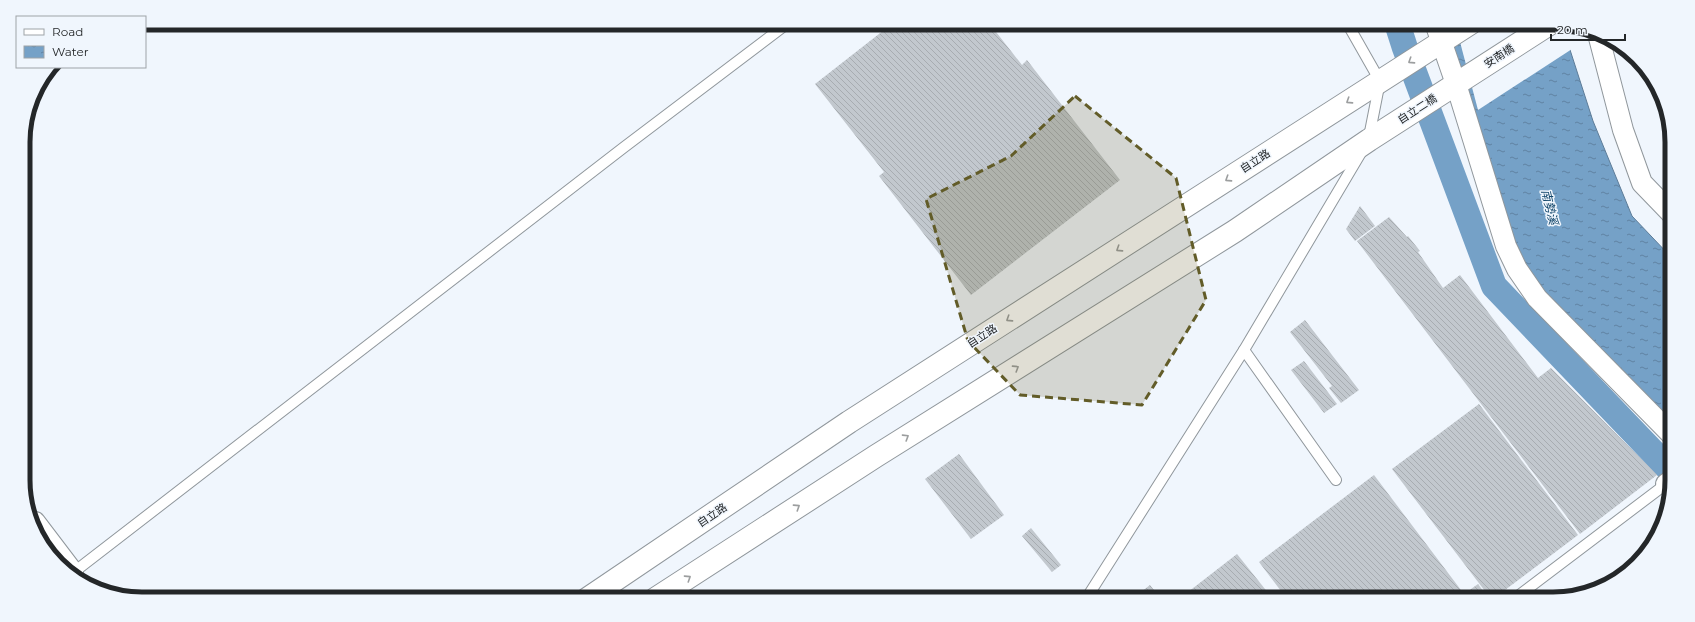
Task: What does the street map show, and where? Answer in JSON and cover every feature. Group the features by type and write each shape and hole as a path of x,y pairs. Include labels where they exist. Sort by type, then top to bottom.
{"street":[{"name":"安南橋","path":"1459,82 1540,30"},
{"path":"1381,80 1449,33 1459,82 1506,246 1517,269 1537,298 1665,428"},
{"path":"1600,41 1623,130 1642,183 1665,207"},
{"name":"自立路","path":"597,592 849,422 1381,80"},
{"name":"自立二橋","path":"1374,136 1459,82"},
{"path":"666,592 876,456 1236,231 1374,136"},
{"path":"46,537 64,560"}],"lane":[{"path":"76,570 779,30"},
{"path":"1090,592 1244,350 1374,136 1381,80 1351,30"},
{"path":"1244,350 1336,480"},
{"path":"1523,592 1665,485"}],"highlighted area":[{"path":"1075,96 1176,178 1206,300 1142,405 1020,395 968,341 926,199 1011,156"}],"water":[{"name":"南勢溪","path":"1438,30 1564,31 1593,121 1632,216 1665,251 1665,427 1537,298 1476,147"}],"pier":[{"path":"1457,30 1566,31 1572,49 1478,110"}],"building":[{"path":"884,30 994,30 1022,65 1027,60 1120,180 971,295 879,176 884,172 815,84"},
{"path":"1360,206 1375,226 1355,241 1346,229"},
{"path":"1389,217 1407,237 1408,236 1420,251 1418,252 1443,288 1460,275 1538,378 1551,368 1657,475 1580,534 1357,241"},
{"path":"1305,320 1359,390 1341,403 1329,388 1332,386 1290,332"},
{"path":"1304,361 1337,404 1324,413 1291,370"},
{"path":"1479,404 1578,535 1502,592 1486,592 1392,469"},
{"path":"959,454 1004,515 971,539 925,479"},
{"path":"1374,475 1462,592 1282,592 1259,562"},
{"path":"1031,528 1061,565 1052,572 1022,536"},
{"path":"1237,554 1267,592 1188,592"},
{"path":"1478,584 1484,592 1467,592"},
{"path":"1150,585 1156,592 1141,592"}],"waterway":[{"path":"1399,30 1494,286 1665,465"}]}
